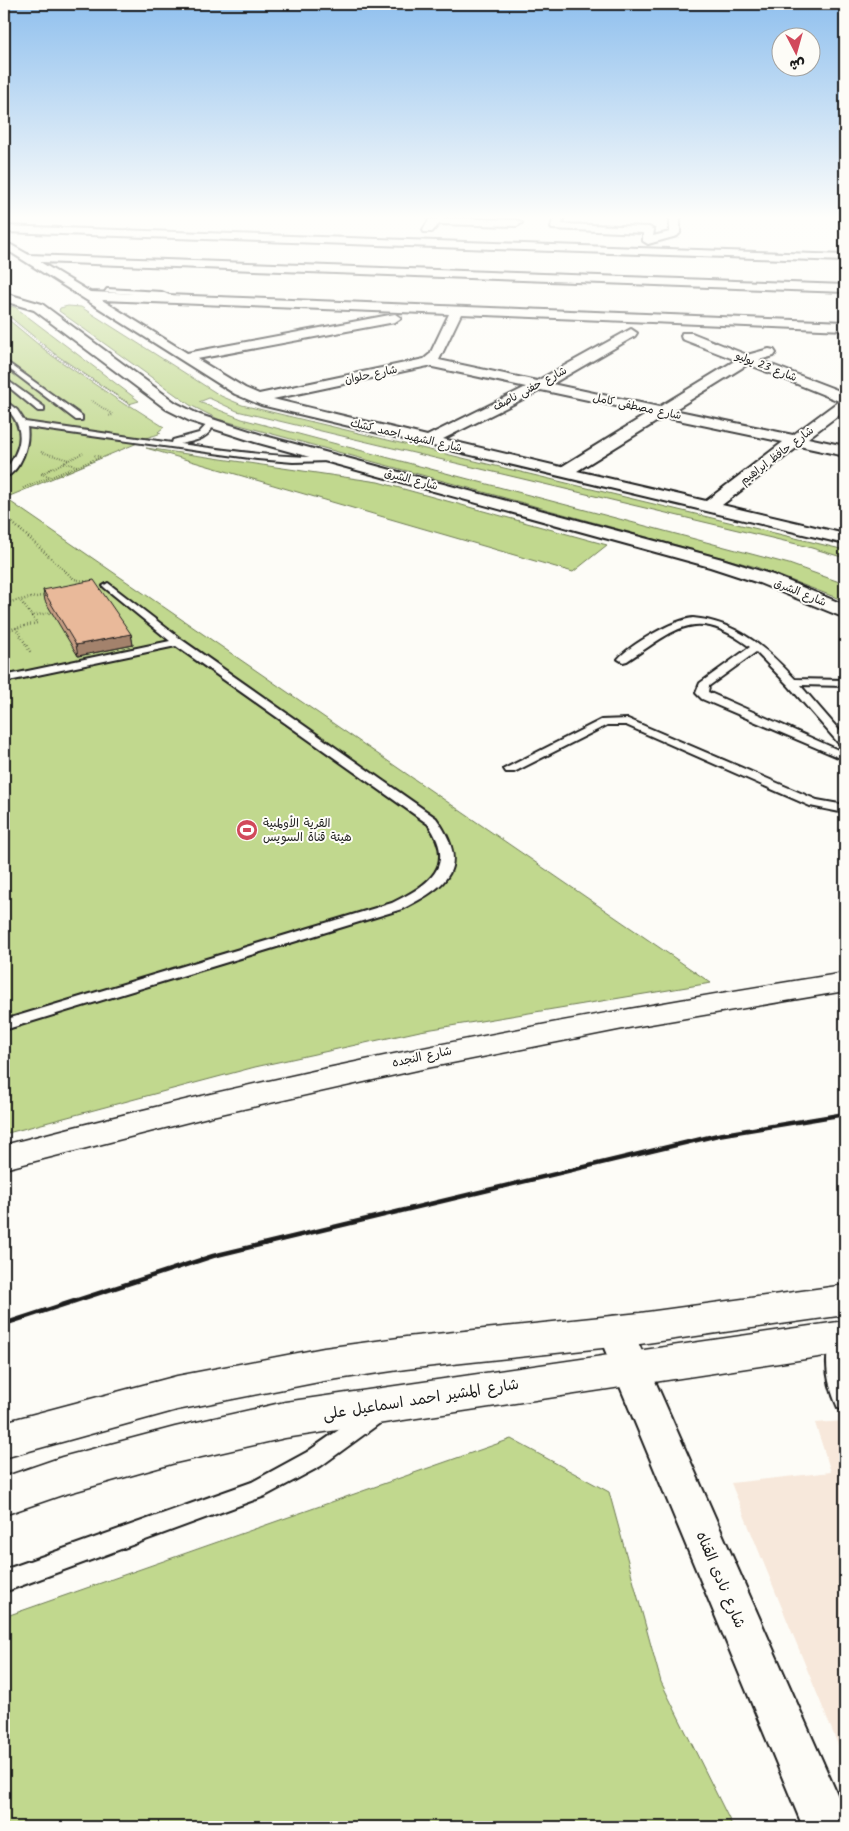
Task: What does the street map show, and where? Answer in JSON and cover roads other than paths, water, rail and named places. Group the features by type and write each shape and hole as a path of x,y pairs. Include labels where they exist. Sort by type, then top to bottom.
{"main road":[{"name":"شارع النجده","path":"4,1157 241,1097 425,1056 602,1022 845,982"},
{"path":"4,1440 72,1419 180,1391 285,1370 388,1356 615,1331 834,1301 844,1338"},
{"name":"شارع المشير احمد اسماعيل على","path":"4,1496 62,1476 175,1445 285,1420 844,1338"}],"street":[{"name":"شارع الشرق","path":"16,301 38,307 171,406 210,424 330,459 716,563 766,579 845,612"},
{"name":"شارع الشهيد احمد كشك","path":"96,301 256,399 563,474 845,539"},
{"path":"218,301 599,316 719,329 845,326"},
{"path":"398,308 402,301"},
{"path":"599,316 607,308 622,304"},
{"path":"704,308 714,312 719,329"},
{"path":"185,357 372,323 422,309"},
{"path":"428,362 436,356 456,311"},
{"name":"شارع حفنى ناصف","path":"428,441 539,386 635,334 607,326 599,316"},
{"name":"شارع 23 يوليو","path":"719,329 682,336 747,359 845,398"},
{"name":"شارع 23 يوليو","path":"745,344 845,384"},
{"path":"563,474 747,359 769,354"},
{"name":"شارع مصطفى كامل","path":"428,362 845,451"},
{"name":"شارع حلوان","path":"256,399 428,362"},
{"name":"شارع حافظ ابراهيم","path":"708,508 845,403"},
{"name":"شارع نادى القناه","path":"615,1331 827,1827"}],"lane":[{"path":"6,365 79,418"},
{"path":"4,380 29,412"},
{"path":"4,402 29,412 62,405"},
{"path":"4,475 18,460 23,424 29,412"},
{"path":"23,424 275,459 330,459"},
{"path":"166,443 200,436 207,432 210,424"},
{"path":"4,1025 397,906 417,897 433,885 446,867 448,848 443,834 432,822 178,642 108,586"},
{"path":"623,659 679,624 693,621 709,624 736,635 757,648 845,744"},
{"path":"4,679 178,642"},
{"path":"757,648 704,685 702,693 706,698 845,757"},
{"path":"790,682 845,683"},
{"path":"510,769 606,722 628,722 814,803 845,809"},
{"path":"844,1338 835,1369 837,1382 845,1402"},
{"path":"4,1581 258,1489 314,1459 393,1403"}],"railway":[{"path":"4,1324 213,1256 718,1135 845,1114"}],"place":[{"name":"القرية الأولمبية هيئة قناة السويس","path":"247,830"}]}
